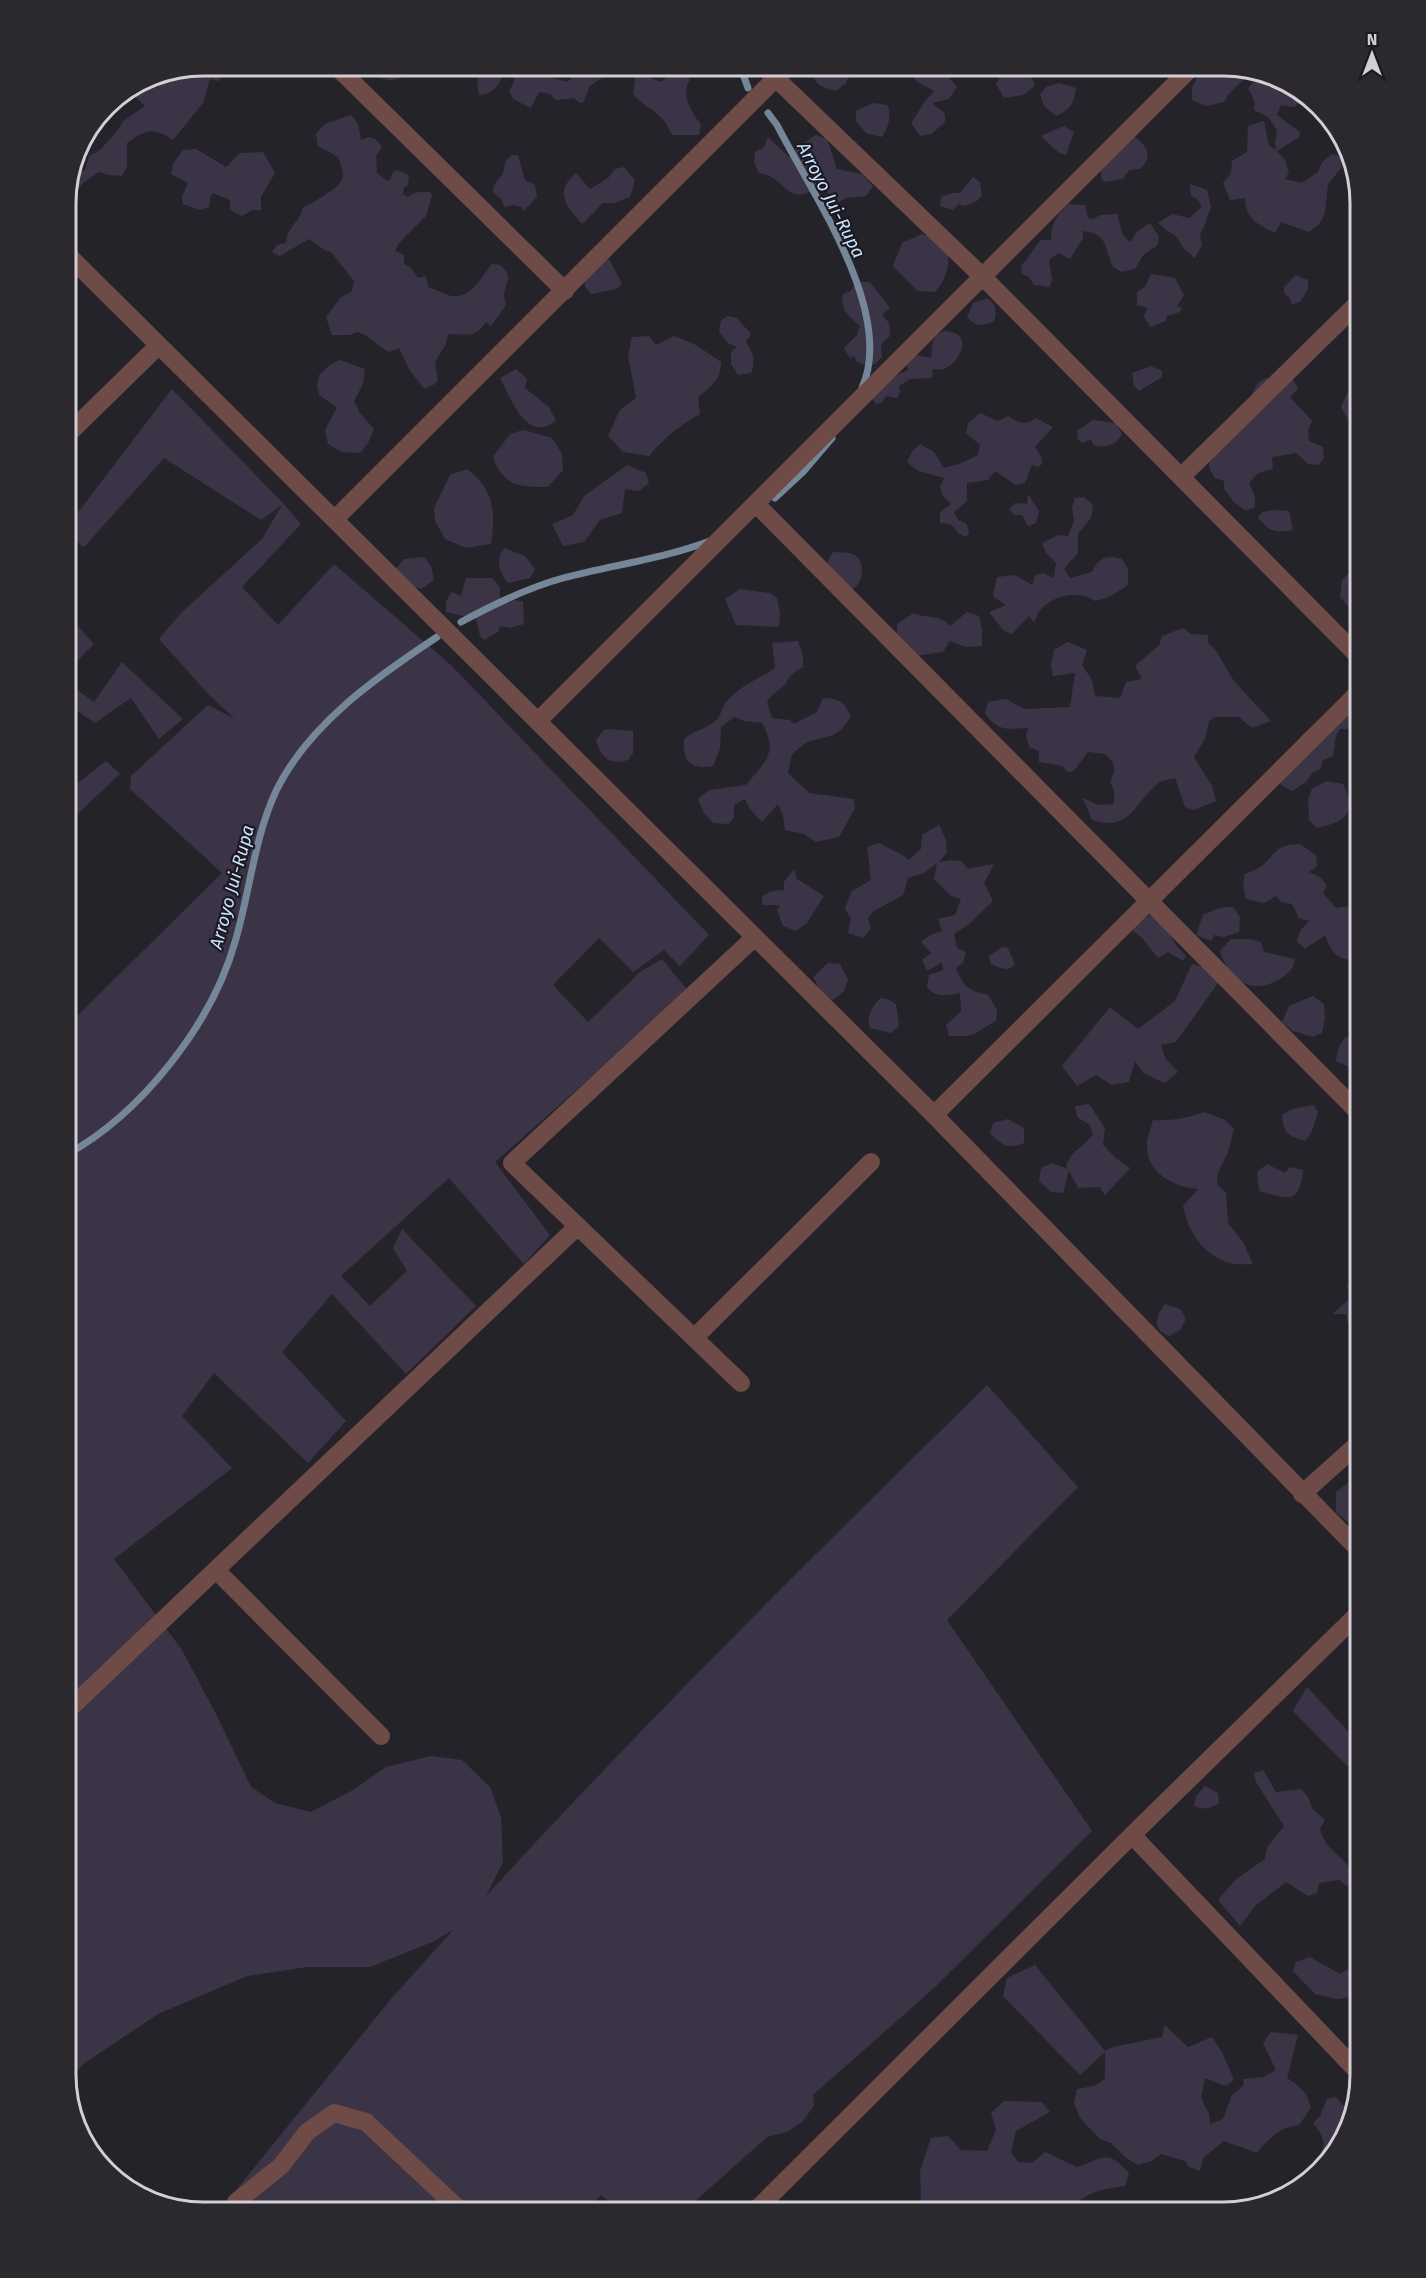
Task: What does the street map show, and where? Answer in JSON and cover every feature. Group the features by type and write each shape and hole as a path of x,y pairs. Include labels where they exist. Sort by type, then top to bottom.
{"street":[{"path":"346,76 565,291"},
{"path":"335,519 565,291 769,77"},
{"path":"782,77 1350,648"},
{"path":"538,721 984,278 1182,77"},
{"path":"77,264 934,1115 1350,1541"},
{"path":"1181,477 1350,311"},
{"path":"77,425 159,345"},
{"path":"756,505 1148,902 1350,1097"},
{"path":"934,1115 1350,701"},
{"path":"741,1383 512,1163 755,937"},
{"path":"694,1338 871,1161"},
{"path":"76,1702 578,1226"},
{"path":"1302,1494 1350,1451"},
{"path":"216,1570 381,1736"},
{"path":"764,2202 1132,1835 1350,1622"},
{"path":"1132,1835 1350,2064"},
{"path":"237,2201 281,2166 307,2132 334,2113 366,2122 451,2201"}],"shaded area":[{"path":"223,76 219,81 210,79 203,103 173,140 150,131 139,135 127,143 127,167 122,176 99,172 78,190 81,172 85,170 89,156 100,150 119,129 123,121 145,106 135,97 155,86 179,79"},
{"path":"380,76 403,76 392,80"},
{"path":"479,76 506,76 502,77 493,90 487,94 479,95"},
{"path":"514,76 551,76 567,82 573,76 604,76 590,86 583,103 574,98 556,100 550,94 539,92 531,108 513,99 509,91 514,82"},
{"path":"636,76 648,76 660,82 669,76 687,76 690,79 686,92 688,104 701,125 699,135 672,135 659,115 633,94"},
{"path":"813,77 849,77 846,83 836,91 825,88"},
{"path":"913,77 948,77 957,87 949,99 932,103 945,114 945,122 931,134 920,136 911,123 934,91 916,81"},
{"path":"1000,77 1032,77 1035,86 1023,95 1004,98 996,84"},
{"path":"1197,77 1244,79 1224,102 1206,106 1192,100 1192,88"},
{"path":"1254,81 1263,83 1299,102 1295,107 1281,105 1277,115 1300,132 1299,137 1277,151 1285,160 1289,172 1285,179 1302,183 1318,172 1322,162 1332,154 1340,156 1342,167 1328,184 1325,213 1320,223 1309,232 1281,222 1275,233 1250,216 1245,198 1230,200 1223,183 1231,173 1232,161 1247,152 1248,126 1264,121 1269,146 1277,150 1275,144 1277,130 1268,117 1254,110 1255,102 1248,88"},
{"path":"1059,83 1076,88 1070,106 1056,116 1044,106 1040,94 1046,87"},
{"path":"873,103 888,105 889,122 882,137 866,133 856,121 856,111"},
{"path":"351,115 358,124 361,140 369,137 375,139 382,147 376,156 377,173 387,181 397,170 409,175 408,185 404,188 403,194 408,197 420,192 429,192 432,195 426,216 398,244 395,251 404,255 404,264 411,268 418,278 426,276 428,287 451,296 470,291 492,264 500,265 507,272 504,294 506,305 491,326 486,322 474,333 448,334 446,344 435,362 438,381 424,389 409,369 399,348 389,352 357,332 350,335 332,335 326,317 340,298 352,291 354,281 331,252 309,239 280,256 272,252 277,245 286,243 289,232 303,207 313,203 341,182 343,174 338,157 318,146 316,134 325,124"},
{"path":"1064,126 1074,132 1066,155 1059,153 1041,136"},
{"path":"816,135 827,139 837,169 862,174 873,186 866,196 846,198 837,203 826,190 819,187 799,195 787,190 769,176 759,173 754,162 755,152 764,147 768,137 789,157 797,148"},
{"path":"1133,136 1145,147 1147,160 1140,169 1129,170 1123,179 1105,182 1101,178 1101,168"},
{"path":"196,149 226,167 240,153 263,152 275,173 261,197 261,210 252,210 242,216 230,209 230,200 213,193 209,207 200,210 183,204 182,197 188,183 171,174 173,164 183,150"},
{"path":"512,155 518,155 525,180 535,185 537,197 523,211 521,207 514,205 505,207 501,199 493,192 494,185 503,173 506,160"},
{"path":"624,167 635,180 630,197 614,203 603,203 582,224 565,199 565,187 569,180 576,173 590,189 608,178 615,169"},
{"path":"973,177 980,182 982,195 977,201 965,206 959,204 953,210 940,206 941,197 960,193"},
{"path":"1190,184 1207,190 1211,208 1200,234 1202,245 1195,258 1184,249 1176,236 1158,223 1172,214 1189,218 1202,207 1197,199 1191,196"},
{"path":"1068,204 1085,205 1088,218 1117,214 1123,235 1130,242 1137,232 1150,223 1159,237 1157,246 1144,254 1135,269 1122,272 1113,267 1102,239 1083,231 1083,238 1070,259 1059,253 1049,260 1052,279 1050,287 1034,285 1029,277 1022,274 1021,265 1041,240 1051,240 1055,220"},
{"path":"922,234 946,243 947,269 935,292 918,291 893,266 902,243"},
{"path":"609,259 622,284 616,289 592,294 585,287 585,275 599,261"},
{"path":"1151,274 1175,278 1184,295 1177,306 1182,308 1180,312 1167,316 1166,321 1150,327 1144,317 1147,308 1137,305 1137,292 1145,287"},
{"path":"1296,275 1308,280 1308,289 1301,301 1292,305 1289,297 1284,294 1284,287"},
{"path":"856,282 870,282 890,308 882,315 889,323 890,336 881,344 882,357 875,364 868,366 857,362 854,356 850,358 844,348 857,335 860,326 846,313 842,300 843,294 851,291"},
{"path":"988,298 995,308 994,321 980,325 973,323 967,318 973,303"},
{"path":"728,316 737,318 751,334 746,342 753,357 751,373 738,375 731,364 731,352 737,347 728,343 719,332 721,320"},
{"path":"946,331 954,333 962,341 961,351 955,361 942,369 933,369 932,378 910,379 899,386 900,392 897,398 886,396 882,402 876,404 871,398 895,376 908,370 907,364 916,355 931,358 935,338"},
{"path":"649,336 656,345 674,336 696,345 721,362 721,368 717,378 698,398 700,414 673,432 649,456 623,452 608,436 620,410 636,398 628,356 632,337"},
{"path":"340,360 365,369 363,384 354,401 360,413 374,429 368,443 360,453 342,452 328,444 325,430 337,407 319,395 317,386 319,375"},
{"path":"1151,366 1162,371 1162,377 1139,391 1134,386 1132,373"},
{"path":"516,369 527,379 525,388 549,407 556,421 544,427 535,426 522,417 500,378"},
{"path":"1265,378 1292,378 1298,389 1290,397 1312,421 1308,430 1309,441 1323,447 1324,458 1318,465 1308,464 1296,453 1272,457 1273,469 1258,473 1249,483 1255,497 1255,507 1246,511 1234,502 1224,489 1224,481 1215,478 1209,468 1209,460 1200,449 1206,440 1232,436 1257,384"},
{"path":"172,389 301,524 242,587 278,625 334,564 452,666 709,935 680,966 664,950 633,972 599,938 553,985 588,1022 640,972 662,959 688,991 495,1162 550,1235 524,1264 449,1178 341,1276 370,1306 407,1271 393,1248 402,1229 476,1306 406,1374 332,1294 282,1352 346,1421 308,1463 214,1373 182,1416 232,1468 114,1559 182,1650 251,1787 275,1803 311,1812 353,1790 386,1767 431,1756 462,1760 490,1787 501,1817 503,1862 486,1896 670,1701 987,1385 1078,1487 947,1620 1092,1831 934,1988 813,2095 814,2106 802,2122 787,2132 767,2137 695,2201 608,2201 601,2195 595,2201 227,2201 391,1999 453,1930 432,1942 370,1967 307,1967 247,1976 158,2014 83,2064 76,2072 77,1017 222,873 130,789 131,776 208,705 235,719 209,695 159,639 181,613 262,539 282,505 261,520 164,458 84,547 77,542 77,514"},
{"path":"1350,390 1350,423 1341,407"},
{"path":"980,413 998,421 1008,416 1022,423 1036,418 1053,427 1035,447 1041,456 1042,464 1038,467 1032,465 1025,483 1016,485 995,471 988,480 967,483 967,501 954,512 958,520 967,524 969,534 966,537 959,534 951,524 940,523 940,512 951,504 943,496 940,487 944,478 918,471 907,462 913,450 920,444 934,452 944,468 978,455 980,445 966,433 968,423"},
{"path":"1093,420 1116,423 1122,434 1117,441 1107,446 1094,446 1091,439 1083,443 1078,440 1077,431"},
{"path":"523,430 552,438 562,454 563,470 548,487 529,487 514,483 507,480 497,467 493,457 510,434"},
{"path":"627,465 646,473 649,483 639,491 625,489 622,513 600,520 584,542 563,546 552,524 573,515 584,496"},
{"path":"467,469 488,493 493,521 491,544 466,548 445,539 435,521 434,508 450,475"},
{"path":"1028,494 1039,511 1036,523 1028,526 1022,515 1014,515 1009,509 1015,503 1027,504"},
{"path":"1084,497 1093,505 1091,518 1078,534 1078,553 1064,569 1070,578 1092,572 1097,563 1104,558 1122,559 1128,569 1128,585 1109,597 1095,601 1075,595 1060,597 1041,609 1034,622 1029,616 1012,634 1003,630 989,612 1006,605 993,596 997,577 1015,575 1032,585 1035,575 1043,573 1054,578 1056,563 1046,553 1042,543 1058,535 1068,536 1074,521 1072,508 1075,498"},
{"path":"1289,511 1293,530 1273,530 1258,518 1262,512"},
{"path":"504,548 525,556 535,569 530,578 508,583 499,566"},
{"path":"833,552 852,554 860,561 861,577 852,589 847,591 829,579 828,560"},
{"path":"424,557 431,566 434,580 421,589 410,585 396,568 404,559"},
{"path":"1350,572 1350,609 1340,597 1342,580"},
{"path":"466,578 492,578 500,587 500,599 523,601 524,624 510,628 500,626 498,632 484,640 480,636 476,619 446,612 446,601 452,592 461,596"},
{"path":"740,589 770,593 777,598 780,613 779,627 736,625 725,599"},
{"path":"967,612 979,616 982,646 965,647 950,641 943,652 915,656 897,634 897,624 914,613 938,618 950,626"},
{"path":"77,625 94,644 77,661"},
{"path":"1183,628 1191,634 1208,635 1208,643 1216,651 1234,681 1271,721 1252,728 1239,717 1215,717 1209,721 1205,739 1194,757 1212,786 1216,801 1194,810 1185,807 1175,778 1157,784 1123,819 1105,823 1092,820 1083,798 1098,805 1114,804 1114,791 1110,782 1114,772 1113,762 1105,754 1088,752 1074,771 1068,772 1062,766 1039,762 1039,751 1029,747 1026,735 1028,728 1004,728 994,724 985,713 988,702 1006,699 1024,709 1070,707 1075,673 1053,676 1051,666 1054,650 1068,642 1087,650 1082,665 1092,680 1095,696 1120,698 1126,682 1142,679 1135,666 1159,645 1162,636"},
{"path":"798,641 803,656 803,667 792,674 767,701 772,718 790,720 794,724 817,712 823,698 841,702 851,717 841,730 833,735 807,742 792,754 788,773 809,793 854,799 855,808 839,837 816,842 804,834 785,830 783,815 778,804 762,822 750,809 745,799 734,805 734,818 728,824 713,823 704,813 698,799 709,790 746,785 768,757 769,742 762,723 744,721 734,717 721,727 720,749 713,766 694,765 686,758 684,747 684,739 716,721 733,695 775,668 772,643"},
{"path":"122,662 183,719 159,739 131,698 95,723 77,710 77,690 94,702"},
{"path":"1350,695 1350,726 1347,729 1340,729 1336,736 1333,756 1322,761 1321,769 1313,772 1306,782 1292,791 1281,785 1278,773 1300,750 1300,737"},
{"path":"605,729 633,731 633,753 628,760 611,761 600,751 596,740"},
{"path":"106,761 120,774 77,815 77,784"},
{"path":"1326,781 1343,784 1349,803 1348,810 1346,815 1335,823 1317,828 1309,820 1308,799 1312,789"},
{"path":"939,825 946,840 947,852 939,862 961,861 968,869 994,864 984,883 993,901 969,924 954,934 957,948 966,952 963,963 956,968 961,979 976,992 988,995 997,1010 996,1021 965,1036 949,1036 946,1025 961,1011 960,993 942,995 931,991 927,987 929,975 943,970 942,962 927,971 922,960 931,953 921,942 930,935 942,931 938,919 955,915 961,899 951,896 934,879 937,863 924,873 908,878 903,895 874,911 868,918 871,929 863,938 848,933 851,919 845,908 852,891 871,880 867,847 880,843 909,860 921,849 922,835"},
{"path":"1300,844 1316,855 1317,866 1309,872 1321,878 1327,886 1323,893 1336,908 1350,906 1350,960 1334,953 1325,935 1305,949 1297,942 1300,931 1309,921 1299,918 1292,904 1281,902 1276,896 1264,903 1246,899 1243,885 1245,874 1261,866 1282,847"},
{"path":"794,869 797,879 824,896 807,923 796,931 783,926 777,910 780,905 762,905 762,896 772,891 784,890 784,882"},
{"path":"1233,907 1240,917 1239,932 1224,937 1214,935 1211,941 1196,935 1203,915"},
{"path":"1149,915 1165,925 1176,945 1186,956 1183,961 1168,952 1158,958 1142,938 1132,930 1140,920"},
{"path":"1231,939 1250,939 1261,942 1264,952 1295,959 1293,966 1284,976 1268,984 1258,986 1242,982 1229,969 1220,951"},
{"path":"1002,947 1008,948 1015,964 1010,968 1004,969 991,964 989,956"},
{"path":"828,963 840,964 848,979 844,991 833,1000 825,999 813,977"},
{"path":"1192,964 1208,970 1218,983 1176,1042 1161,1045 1165,1058 1178,1072 1165,1083 1143,1073 1135,1061 1129,1082 1112,1085 1096,1075 1077,1086 1062,1066 1110,1007 1138,1029 1175,1001"},
{"path":"1313,996 1324,1004 1325,1018 1322,1033 1313,1037 1293,1031 1282,1022 1289,1006"},
{"path":"881,998 896,1004 899,1026 891,1033 870,1028 871,1012"},
{"path":"1350,1037 1350,1068 1336,1061 1338,1049 1344,1038"},
{"path":"1089,1104 1105,1128 1103,1145 1130,1168 1105,1195 1100,1187 1078,1188 1069,1171 1063,1193 1051,1192 1039,1181 1041,1168 1052,1163 1068,1169 1066,1166 1068,1160 1093,1134 1090,1125 1077,1117 1075,1106"},
{"path":"1314,1105 1318,1112 1312,1131 1305,1141 1285,1130 1282,1115 1292,1109"},
{"path":"1205,1112 1225,1120 1234,1129 1228,1152 1218,1173 1217,1184 1226,1193 1228,1223 1243,1242 1253,1264 1229,1263 1204,1248 1189,1225 1183,1206 1198,1189 1180,1185 1164,1177 1152,1165 1149,1157 1147,1141 1153,1120 1179,1119"},
{"path":"1008,1119 1024,1128 1024,1143 1013,1146 1005,1145 990,1134 993,1123"},
{"path":"1267,1164 1285,1173 1290,1167 1303,1170 1301,1182 1294,1195 1284,1197 1259,1191 1257,1172"},
{"path":"1350,1299 1350,1326 1346,1314 1332,1314"},
{"path":"1165,1304 1180,1309 1186,1319 1180,1330 1169,1336 1160,1330 1157,1322"},
{"path":"1350,1482 1350,1524 1336,1512 1336,1492"},
{"path":"1307,1687 1350,1733 1350,1769 1293,1711"},
{"path":"1263,1770 1276,1792 1301,1789 1308,1797 1312,1808 1325,1820 1320,1829 1323,1838 1350,1867 1350,1888 1339,1880 1319,1883 1317,1893 1308,1896 1286,1882 1255,1906 1240,1926 1218,1900 1235,1880 1265,1859 1267,1848 1284,1826 1256,1782 1254,1773"},
{"path":"1205,1786 1218,1793 1219,1803 1207,1808 1194,1806 1196,1796"},
{"path":"1310,1957 1340,1974 1350,1968 1350,1997 1337,1999 1315,1994 1293,1971 1296,1962"},
{"path":"1035,1965 1105,2051 1113,2047 1162,2037 1165,2025 1188,2047 1212,2037 1223,2054 1234,2080 1226,2086 1205,2078 1201,2098 1209,2114 1210,2124 1223,2119 1232,2095 1244,2085 1243,2079 1264,2077 1276,2070 1263,2043 1271,2032 1298,2035 1287,2078 1303,2090 1311,2108 1299,2125 1286,2128 1275,2135 1257,2153 1224,2141 1203,2158 1200,2171 1189,2167 1185,2161 1161,2154 1152,2161 1138,2165 1125,2157 1111,2143 1100,2139 1080,2118 1074,2103 1077,2089 1094,2086 1105,2079 1105,2052 1080,2075 1003,1996 1007,1978"},
{"path":"1336,2097 1345,2107 1336,2131 1317,2159 1322,2151 1323,2139 1313,2123 1320,2116 1327,2099"},
{"path":"1004,2101 1042,2102 1050,2112 1016,2131 1011,2152 1018,2162 1032,2163 1045,2152 1077,2167 1100,2158 1110,2158 1129,2173 1125,2186 1093,2193 1078,2202 919,2202 920,2171 931,2138 948,2136 961,2150 987,2151 996,2130 991,2113"}],"waterway":[{"name":"Arroyo Jui-Rupa","path":"744,77 748,88"},
{"name":"Arroyo Jui-Rupa","path":"768,113 777,125 828,218 859,289 868,324 870,358 862,388"},
{"name":"Arroyo Jui-Rupa","path":"775,498 803,472 832,438"},
{"name":"Arroyo Jui-Rupa","path":"461,622 511,597 550,582 674,553 710,541"},
{"name":"Arroyo Jui-Rupa","path":"76,1148 121,1116 146,1091 170,1064 191,1035 209,1004 224,973 235,942 269,807 291,765 308,743 347,703 437,637"}]}
